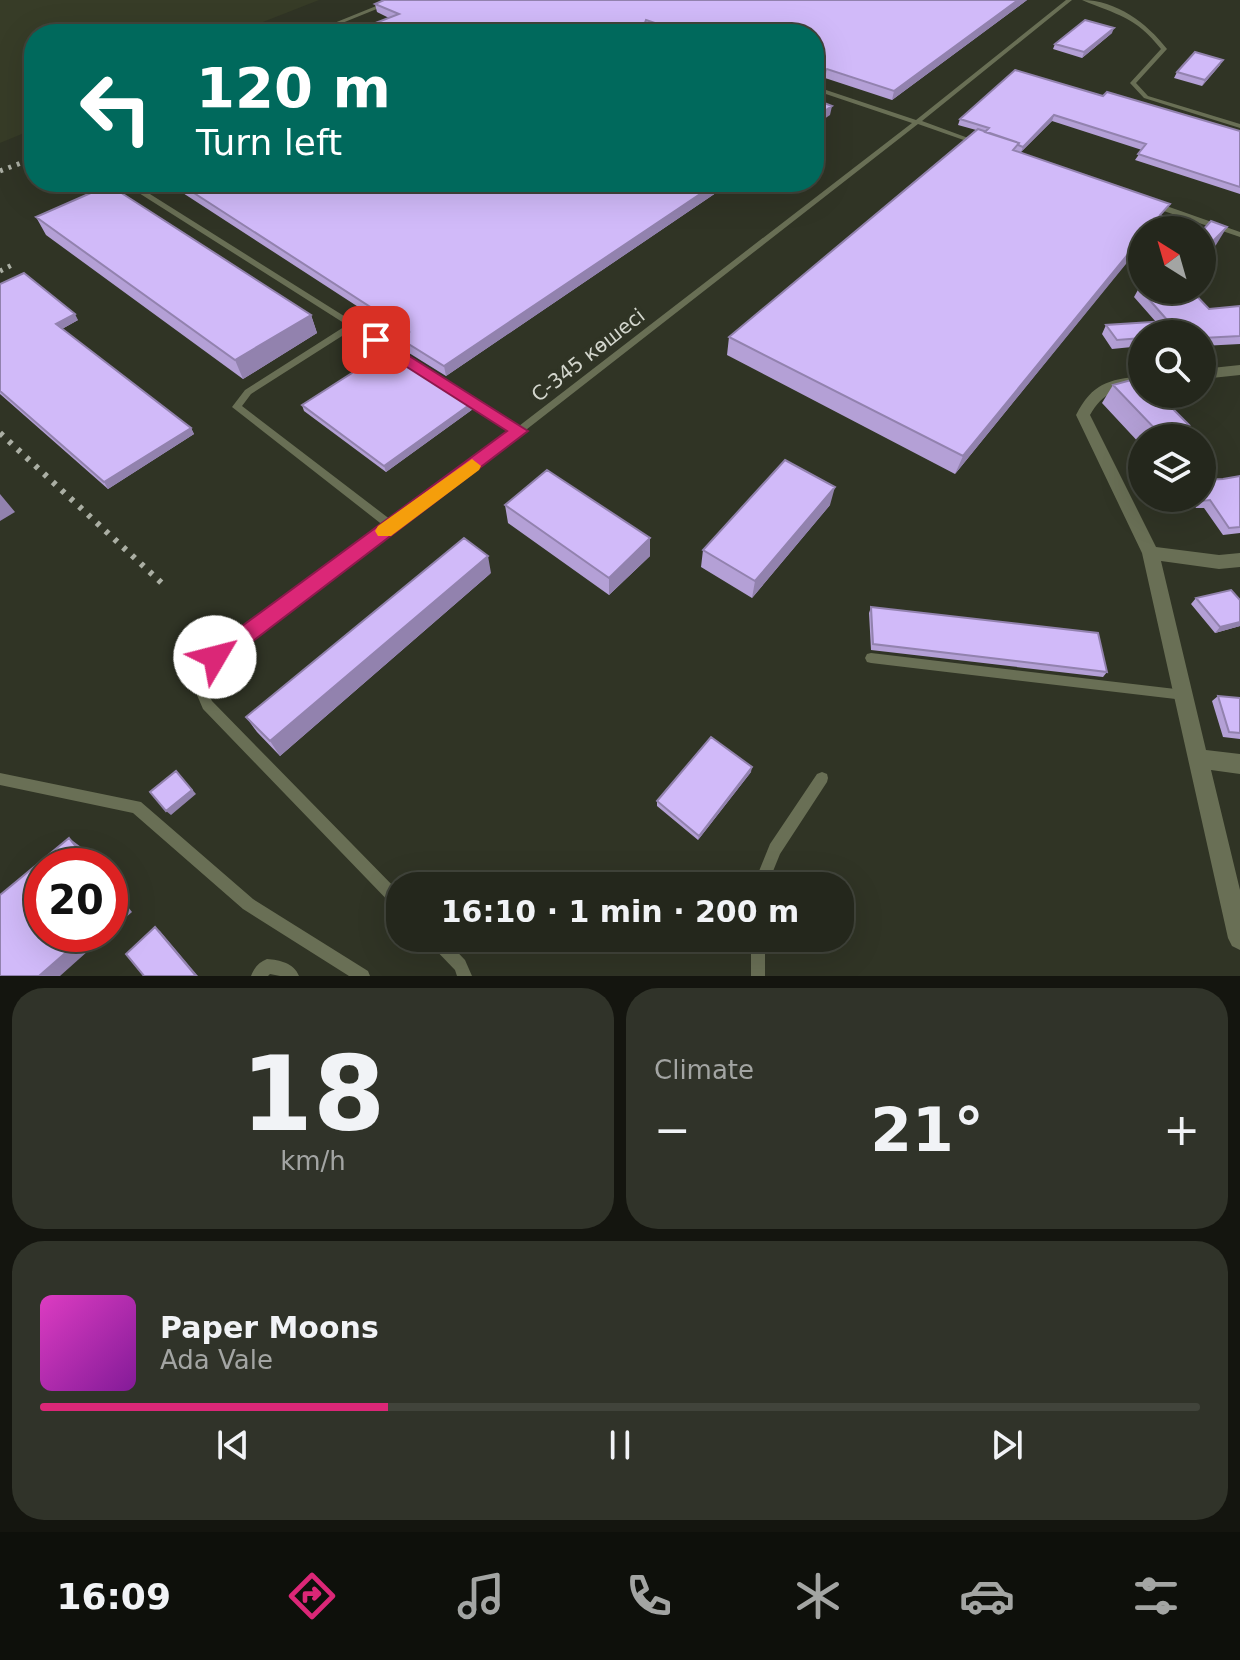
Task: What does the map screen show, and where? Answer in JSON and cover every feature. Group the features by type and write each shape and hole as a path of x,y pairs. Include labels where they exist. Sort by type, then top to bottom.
{"street":[{"path":"1216,373 1240,370"},
{"path":"1128,382 1112,384 1093,395 1083,415 1151,553 1240,938"},
{"path":"1151,553 1219,562 1240,560"},
{"path":"1198,758 1240,764"}],"lane":[{"path":"335,24 396,0"},
{"name":"С-345 көшесі","path":"386,889 207,705 203,695 215,657 519,431 1069,0"},
{"path":"1085,0 1136,18 1152,32 1164,49 1133,83 1146,97 1240,126"},
{"path":"824,91 991,148"},
{"path":"92,201 111,192"},
{"path":"144,192 519,431"},
{"path":"1152,204 1240,235"},
{"path":"353,325 248,392 237,407 391,526"},
{"path":"871,658 1184,695"},
{"path":"766,872 775,849 822,778"},
{"path":"0,779 136,807 248,904 363,976"},
{"path":"447,952 460,965 465,976"},
{"path":"758,952 758,976"},
{"path":"258,976 267,966 280,967 292,976"}],"shaded area":[{"path":"0,0 319,0 258,24 24,24 24,133 0,143"}],"building":[{"path":"384,0 1018,0 894,91 824,71 824,24 655,24 646,20 644,24 373,24 399,14 375,4"},
{"path":"1085,20 1114,28 1084,52 1055,44"},
{"path":"1195,52 1223,60 1205,80 1177,72"},
{"path":"1015,70 1103,96 1107,92 1240,131 1240,187 1138,154 1146,144 1054,115 1023,147 985,132 989,128 960,119"},
{"path":"978,129 1019,143 1013,150 1170,204 1160,215 1163,216 1128,216 1128,254 963,456 729,337"},
{"path":"93,192 120,192 311,315 235,360 36,217"},
{"path":"192,192 703,192 444,366 399,338 409,332"},
{"path":"1216,223 1227,227 1216,238"},
{"path":"24,273 75,314 56,324 191,428 104,482 0,391 0,284"},
{"path":"1153,304 1204,304 1209,309 1240,306 1240,336 1216,337 1216,320 1167,320"},
{"path":"1128,324 1128,339 1117,340 1106,325"},
{"path":"388,350 472,403 384,466 302,405"},
{"path":"1128,381 1128,401 1113,385"},
{"path":"1135,408 1172,408 1188,424 1150,424"},
{"path":"785,460 835,487 755,581 703,550"},
{"path":"547,470 650,538 609,578 505,505"},
{"path":"1240,476 1240,527 1229,528 1216,509 1216,479"},
{"path":"464,538 488,556 270,741 246,717"},
{"path":"1231,590 1240,600 1240,622 1220,627 1196,598"},
{"path":"871,607 1098,633 1107,672 873,644"},
{"path":"1218,696 1240,698 1240,733 1229,732"},
{"path":"711,737 752,767 699,836 657,801"},
{"path":"176,771 192,790 166,811 150,792"},
{"path":"69,838 77,848 57,848"},
{"path":"24,875 24,952 66,952 39,976 0,976 0,895"},
{"path":"155,927 196,976 144,976 126,954"}],"railway":[{"path":"0,171 24,162"},
{"path":"0,271 14,264"},
{"path":"0,433 166,587"}],"slow traffic":[{"path":"384,531 472,466"}],"route":[{"path":"215,657 519,431 376,340"}]}
